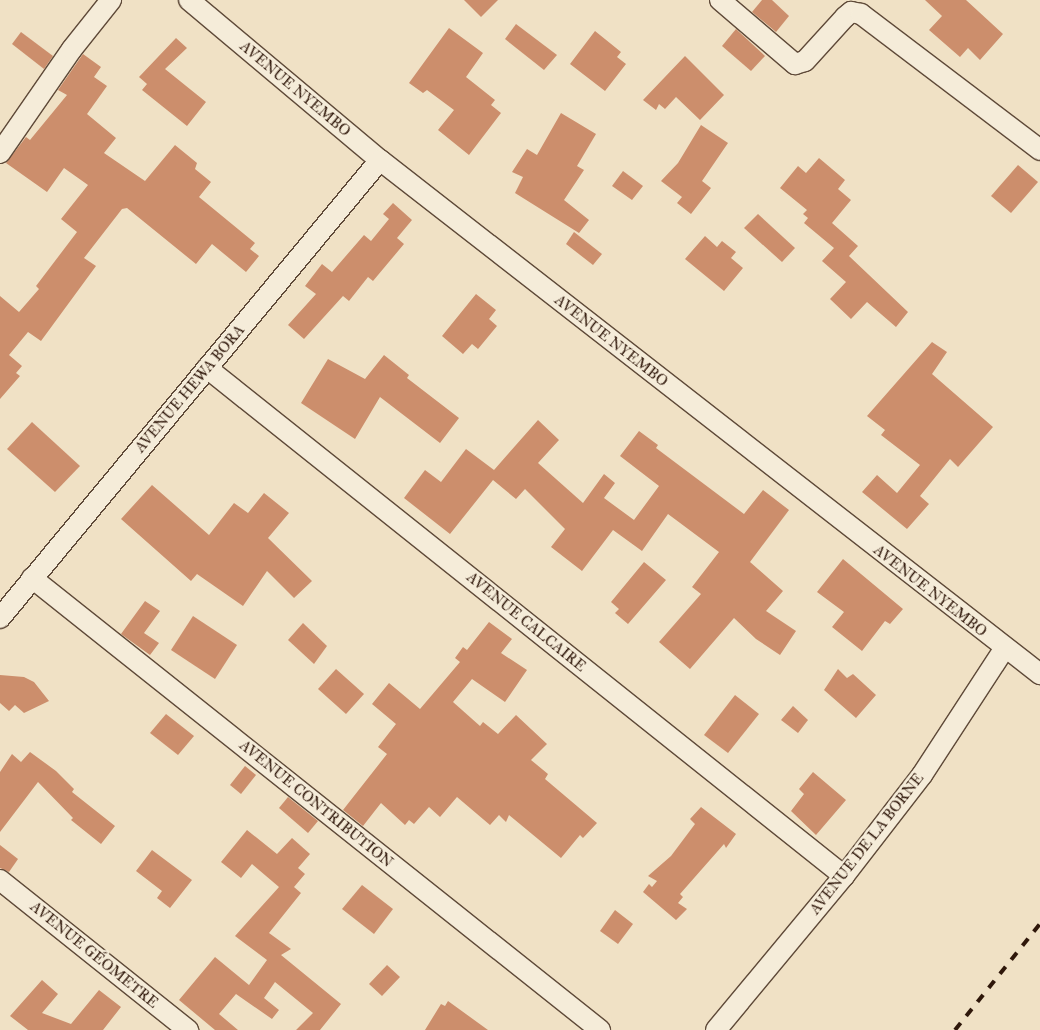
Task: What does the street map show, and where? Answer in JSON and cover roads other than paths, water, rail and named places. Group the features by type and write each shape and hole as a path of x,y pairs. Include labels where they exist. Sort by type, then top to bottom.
{"street":[{"path":"0,153 72,48 112,0"},
{"name":"AVENUE NYEMBO","path":"189,0 380,160 1004,649 1038,669"},
{"path":"720,0 795,64 805,60 844,17 851,12 861,14 1040,150"},
{"name":"AVENUE HEWA BORA","path":"0,618 380,160"},
{"name":"AVENUE CALCAIRE","path":"207,368 844,876"},
{"name":"AVENUE CONTRIBUTION","path":"32,578 600,1030"},
{"name":"AVENUE DE LA BORNE","path":"716,1030 844,876 922,775 1004,649"},
{"name":"AVENUE GÉOMETRE","path":"0,880 188,1030"}],"railway":[{"path":"955,1030 1040,924"}]}
